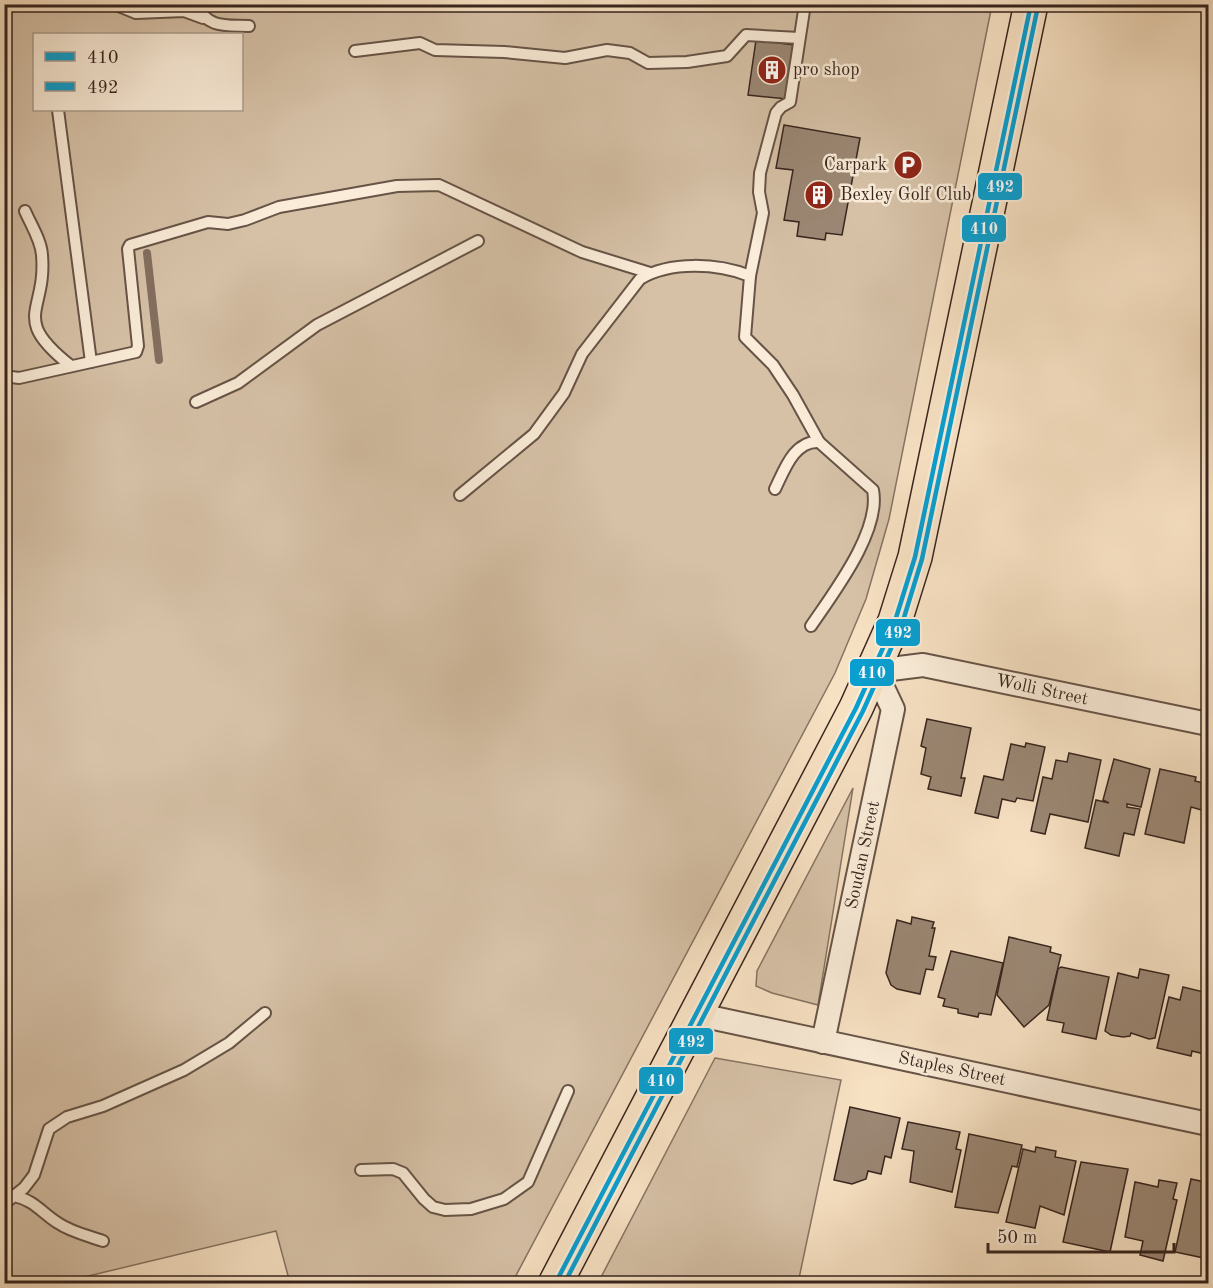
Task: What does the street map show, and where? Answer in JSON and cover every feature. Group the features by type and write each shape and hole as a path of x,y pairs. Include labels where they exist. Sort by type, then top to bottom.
{"main road":[{"path":"555,1284 875,671 905,590 925,516 1031,4"}],"street":[{"name":"Wolli Street","path":"875,671 923,665 1209,724"},
{"name":"Soudan Street","path":"823,1042 893,709 875,671"},
{"name":"Staples Street","path":"695,1014 1209,1124"}],"lane":[{"path":"114,4 136,13 184,11 219,25 249,26"},
{"path":"195,4 203,18"},
{"path":"805,4 790,102 776,113 760,172 759,192 763,213 750,276 746,337 772,365 793,394 819,442 873,490 874,498 868,530 812,626"},
{"path":"355,51 420,43 435,50 504,52 565,58 607,50 630,53 648,63 687,62 727,56 746,35 799,39"},
{"path":"58,111 91,362"},
{"path":"4,376 18,378 136,352 138,346 128,249 130,245 208,222 228,224 279,207 397,186 439,185 582,252 650,273"},
{"path":"25,211 42,253 42,271 33,319 36,330 71,366"},
{"path":"196,402 238,383 317,326 478,241"},
{"path":"460,495 534,434 564,393 582,354 628,292 650,273 671,267 697,267 750,276"},
{"path":"775,489 790,459 803,446 819,442"},
{"path":"4,1204 9,1195 34,1175 49,1129 67,1117 103,1106 184,1070 229,1043 266,1013"},
{"path":"361,1170 393,1169 403,1173 433,1207 445,1210 471,1209 504,1199 528,1182 568,1091"},
{"path":"9,1195 26,1198 43,1209 57,1223 104,1241"}],"shaded area":[{"path":"5,5 992,5 889,519 866,599 835,673 512,1283 290,1283 276,1231 59,1283 5,1284"},
{"path":"853,788 818,1005 772,993 756,986 757,971"},
{"path":"715,1058 841,1080 798,1283 598,1283"}],"building":[{"name":"pro shop","path":"756,40 794,45 787,99 748,95"},
{"name":"Bexley Golf Club","path":"784,125 860,138 842,235 826,233 825,240 797,236 799,222 784,220 793,170 776,168"},
{"path":"927,719 971,728 961,778 965,778 961,796 928,789 931,777 921,774 926,748 921,746"},
{"path":"1026,743 1045,747 1033,801 1017,798 1015,802 1002,799 998,818 975,813 984,776 1003,780 1011,744 1025,747"},
{"path":"1069,753 1101,760 1088,822 1050,814 1045,834 1031,831 1043,777 1052,779 1056,760 1067,762"},
{"path":"1114,759 1150,769 1141,807 1127,804 1127,807 1140,809 1134,835 1124,833 1119,856 1085,848 1096,800 1109,803 1103,800"},
{"path":"1160,769 1196,777 1195,781 1208,784 1205,811 1191,807 1184,843 1145,834"},
{"path":"912,917 934,922 932,928 935,928 929,956 936,957 933,970 926,969 920,994 897,989 891,985 886,973 897,920 911,924"},
{"path":"1009,937 1051,947 1050,952 1061,955 1049,1005 1024,1027 997,995"},
{"path":"951,951 1003,963 991,1015 979,1013 978,1017 958,1013 958,1009 943,1006 945,999 938,997"},
{"path":"1061,967 1109,977 1096,1039 1062,1032 1064,1023 1047,1020 1058,969"},
{"path":"1140,969 1169,975 1155,1038 1149,1039 1131,1033 1130,1036 1123,1037 1111,1035 1105,1031 1118,973 1138,978"},
{"path":"1183,987 1208,993 1208,1055 1192,1051 1191,1056 1157,1048 1169,997 1180,1000"},
{"path":"850,1107 900,1118 891,1158 885,1156 881,1174 868,1171 866,1179 852,1184 834,1180"},
{"path":"908,1122 960,1132 956,1149 961,1150 952,1192 910,1182 914,1151 902,1149"},
{"path":"969,1134 1022,1145 1017,1167 1012,1166 998,1213 955,1207"},
{"path":"1036,1147 1056,1151 1055,1157 1076,1161 1064,1215 1040,1206 1035,1228 1006,1222 1023,1149 1035,1152"},
{"path":"1081,1162 1128,1169 1110,1252 1063,1242"},
{"path":"1206,1178 1208,1242 1204,1258 1175,1252 1191,1179 1205,1182"},
{"path":"1159,1180 1177,1183 1173,1199 1177,1200 1163,1261 1140,1255 1143,1241 1125,1237 1135,1182 1158,1187"}],"waterway":[{"path":"147,253 159,360"}],"transit line":[{"name":"410","path":"555,1284 856,708 895,621 915,557 1031,4"},
{"name":"492","path":"564,1284 863,711 902,624 922,559 1038,6"}],"place":[{"name":"pro shop","path":"772,70"},
{"name":"Carpark","path":"908,165"},
{"name":"Bexley Golf Club","path":"819,195"}]}
